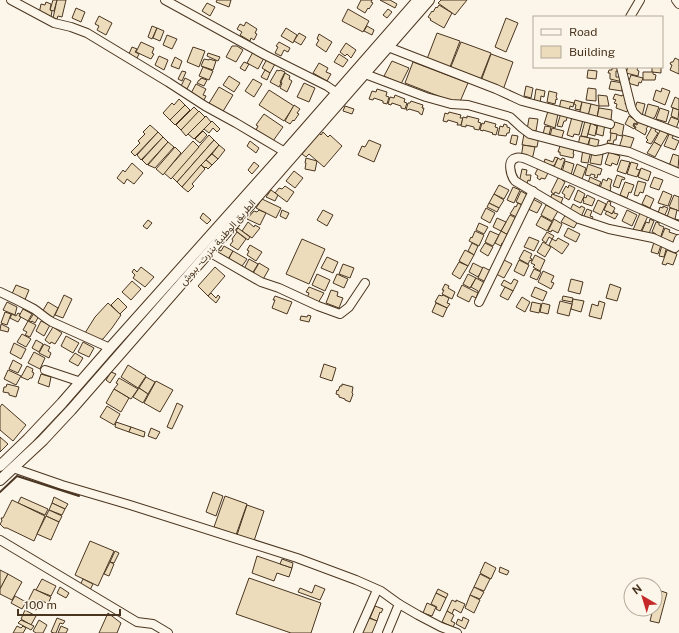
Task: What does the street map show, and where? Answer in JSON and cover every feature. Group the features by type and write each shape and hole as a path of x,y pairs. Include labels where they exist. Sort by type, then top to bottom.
{"main road":[{"name":"الطريق الوطنية بنزرت - ببوش","path":"1,462 38,429 81,382 418,0"},
{"name":"الطريق الوطنية بنزرت - ببوش","path":"0,480 43,440 71,410 428,0"}],"street":[{"path":"11,0 54,23 87,33 205,106 285,152"},
{"path":"165,0 327,86 337,93"},
{"path":"631,16 640,0"},
{"path":"676,0 679,4"},
{"path":"388,47 522,100 610,124"},
{"path":"621,68 631,107 635,115 639,118 679,133"},
{"path":"365,74 426,97 510,117 530,134 595,150 608,148 629,152 679,173"},
{"path":"679,226 526,159 517,157 511,162 510,167 512,177 515,181 579,219 609,229 653,238 674,248 676,247 679,238"},
{"path":"479,302 533,191"},
{"path":"209,252 261,282 280,288 318,306 340,314 349,307 365,283"},
{"path":"0,292 34,309 44,318 110,348"},
{"path":"45,370 81,382"},
{"path":"13,468 62,485 296,558 356,580 381,591 398,604 440,630 457,633"},
{"path":"0,540 137,622 153,624 168,633"},
{"path":"358,633 377,590"},
{"path":"387,633 398,604"}],"building":[{"path":"53,0 57,0 54,11 50,10"},
{"path":"57,0 66,0 62,17 58,16 57,19 53,18"},
{"path":"217,0 231,0 229,7 216,2"},
{"path":"361,0 372,0 371,2 373,3 365,13 357,8"},
{"path":"380,0 390,0 397,4 395,8"},
{"path":"441,0 467,0 455,15 438,3"},
{"path":"46,2 51,4 51,17 39,14 41,4 45,5"},
{"path":"207,3 215,7 210,16 202,11"},
{"path":"439,5 452,13 444,28 430,20 431,19 428,17"},
{"path":"76,8 85,12 81,22 72,18"},
{"path":"348,9 369,21 363,32 342,21"},
{"path":"388,9 392,12 387,18 383,15"},
{"path":"99,16 112,23 106,35 97,30 99,26 95,24"},
{"path":"506,18 518,23 506,52 495,47"},
{"path":"246,22 257,29 255,33 257,34 254,40 251,38 250,41 240,35 242,32 237,29 240,24 244,26"},
{"path":"152,26 157,28 152,39 148,37"},
{"path":"367,26 374,30 372,35 364,31"},
{"path":"157,28 164,31 160,41 153,38"},
{"path":"286,28 297,35 293,43 281,36"},
{"path":"299,33 306,37 301,45 294,41"},
{"path":"437,33 460,41 450,67 427,59"},
{"path":"319,34 332,42 326,52 316,45 319,40 317,39"},
{"path":"167,35 177,39 172,49 163,45"},
{"path":"141,42 154,48 152,53 154,54 151,59 136,52"},
{"path":"279,42 290,48 288,52 284,50 281,56 275,53 278,47 276,46"},
{"path":"461,42 491,53 480,81 450,69"},
{"path":"346,43 356,50 351,58 347,54 345,56 340,52"},
{"path":"232,46 237,46 243,50 236,62 226,57"},
{"path":"132,47 137,49 135,52 139,54 136,60 128,56"},
{"path":"193,47 205,51 199,67 187,62"},
{"path":"253,52 264,58 258,69 247,63"},
{"path":"208,53 220,57 218,61 207,56"},
{"path":"339,54 348,60 343,67 334,62"},
{"path":"491,54 513,62 503,90 481,81"},
{"path":"159,56 168,60 164,70 155,65"},
{"path":"175,57 182,61 179,69 171,66"},
{"path":"675,58 679,60 679,74 670,70 672,65 670,64"},
{"path":"204,59 216,61 213,70 201,66"},
{"path":"267,59 275,64 270,73 262,68"},
{"path":"392,61 409,68 401,84 384,76"},
{"path":"244,62 249,64 245,71 240,68"},
{"path":"413,62 468,83 459,104 405,83"},
{"path":"319,63 328,68 326,72 331,74 327,81 313,73"},
{"path":"203,67 213,71 209,80 199,76"},
{"path":"612,68 619,68 619,71 616,71 616,77 623,77 623,82 610,79 610,73 608,73 609,70 612,70"},
{"path":"628,68 638,68 637,70 639,71 638,76 626,73"},
{"path":"652,68 661,68 661,73 652,72"},
{"path":"265,70 270,73 267,80 261,77"},
{"path":"277,70 285,72 279,87 270,82"},
{"path":"588,70 597,71 596,79 587,78"},
{"path":"182,71 186,72 182,81 178,79"},
{"path":"643,72 653,72 653,74 656,75 655,80 643,80"},
{"path":"285,73 290,76 289,79 292,81 287,92 280,88"},
{"path":"631,75 643,78 641,83 639,82 638,86 628,83"},
{"path":"229,76 240,83 234,92 223,85"},
{"path":"185,78 191,81 187,89 181,86"},
{"path":"201,78 207,80 204,86 197,83"},
{"path":"253,79 262,84 254,97 245,91"},
{"path":"611,81 623,83 622,91 609,89"},
{"path":"304,83 315,88 309,102 297,97"},
{"path":"196,84 206,89 203,95 206,96 203,102 190,95"},
{"path":"526,86 533,88 531,98 524,96"},
{"path":"219,87 233,95 222,113 208,105"},
{"path":"588,88 596,89 596,101 586,100"},
{"path":"662,88 670,91 665,105 653,100 656,90 661,92"},
{"path":"377,89 387,92 386,96 389,97 387,104 374,98 373,100 369,99 372,91 376,92"},
{"path":"536,89 545,91 544,97 541,96 540,103 534,102"},
{"path":"269,90 294,106 284,121 259,105"},
{"path":"549,91 557,93 557,100 556,99 555,104 547,102"},
{"path":"615,94 628,97 625,104 629,105 627,112 616,108 617,104 614,103 616,100 613,99"},
{"path":"395,95 405,99 404,102 407,103 405,109 392,103 391,105 388,104 390,97 394,98"},
{"path":"598,95 607,96 609,106 599,106"},
{"path":"675,97 679,99 679,110 671,107"},
{"path":"179,99 185,105 170,120 163,113 172,103 174,105"},
{"path":"561,100 574,103 573,107 570,106 569,111 559,109"},
{"path":"575,100 582,102 580,110 575,109"},
{"path":"411,101 423,105 422,108 424,108 422,115 419,112 409,109 406,110 408,103"},
{"path":"582,102 591,104 588,118 579,116"},
{"path":"637,102 645,104 642,116 635,108"},
{"path":"591,104 599,106 597,118 588,116"},
{"path":"648,104 659,107 655,117 651,120 644,118"},
{"path":"185,105 190,110 175,125 170,120"},
{"path":"294,105 300,109 297,113 299,114 290,124 285,121"},
{"path":"345,106 354,109 352,114 343,111"},
{"path":"194,107 199,112 181,130 176,125"},
{"path":"599,108 612,110 611,120 597,118"},
{"path":"660,108 669,111 666,122 656,119"},
{"path":"673,108 679,110 678,119 671,116"},
{"path":"199,111 205,117 186,136 181,130"},
{"path":"548,111 558,114 555,128 544,124"},
{"path":"449,112 461,115 460,118 463,118 461,125 457,125 458,123 448,120 447,122 443,121 445,113 448,114"},
{"path":"561,113 568,115 562,127 557,126"},
{"path":"264,114 283,127 273,141 256,130 258,126 256,125"},
{"path":"206,116 211,122 194,139 188,134"},
{"path":"467,116 479,119 478,122 481,123 479,130 466,125 466,127 461,126 463,117 467,118"},
{"path":"629,116 638,121 636,124 634,123 634,129 625,124"},
{"path":"572,117 583,120 579,135 574,134 573,137 567,135"},
{"path":"671,117 679,120 676,129 667,126"},
{"path":"529,118 538,119 536,131 527,130"},
{"path":"212,121 220,129 217,132 213,128 209,133 204,129"},
{"path":"485,121 496,124 495,127 498,128 496,135 480,130 482,123 484,124"},
{"path":"585,121 591,123 587,137 581,136"},
{"path":"639,121 648,126 645,135 635,129 635,124 637,125"},
{"path":"591,122 597,126 595,136 588,134"},
{"path":"615,122 624,125 622,136 610,133"},
{"path":"598,123 605,124 603,136 596,134"},
{"path":"504,124 510,128 509,133 507,133 506,136 498,135 500,126 503,127"},
{"path":"150,125 158,132 135,156 131,152 140,143 138,141 145,134 143,132"},
{"path":"545,126 551,127 549,135 543,134"},
{"path":"652,127 656,129 655,131 658,133 651,144 646,142 648,140 646,138"},
{"path":"552,128 564,131 561,140 550,136"},
{"path":"661,129 668,134 661,146 654,142"},
{"path":"203,131 207,135 200,143 195,139"},
{"path":"158,132 163,137 141,160 137,155"},
{"path":"323,132 328,137 330,135 342,146 324,167 309,154 306,157 302,154 319,133 321,135"},
{"path":"670,132 674,134 672,138 679,141 675,150 664,146"},
{"path":"611,133 617,134 616,140 614,140 613,144 607,143 608,140 610,141"},
{"path":"524,134 539,136 537,147 522,145"},
{"path":"209,135 214,140 177,182 172,177"},
{"path":"512,135 518,136 516,145 510,143"},
{"path":"623,135 634,138 630,149 619,148"},
{"path":"580,136 590,138 587,147 578,145"},
{"path":"163,137 168,142 147,165 142,160"},
{"path":"590,138 599,140 597,149 588,148"},
{"path":"214,140 219,145 182,187 177,182"},
{"path":"369,140 381,145 374,162 358,155 362,146 365,147"},
{"path":"193,141 199,147 171,179 164,173"},
{"path":"250,141 259,148 256,153 247,146"},
{"path":"168,142 174,147 155,168 148,165"},
{"path":"654,142 661,146 655,157 647,153"},
{"path":"219,145 225,150 218,159 212,154"},
{"path":"523,145 535,147 532,160 521,158"},
{"path":"560,146 574,149 573,158 560,155 560,152 558,152"},
{"path":"175,147 181,153 163,175 156,169"},
{"path":"583,149 591,151 588,163 581,162"},
{"path":"592,152 603,154 601,165 590,163"},
{"path":"609,152 620,156 617,165 612,163 611,166 605,164"},
{"path":"212,154 218,159 212,165 206,160"},
{"path":"673,154 679,156 678,169 669,166"},
{"path":"555,157 558,158 554,166 544,163 545,159 553,162"},
{"path":"306,158 317,161 315,171 305,169"},
{"path":"558,158 561,160 562,158 565,159 561,170 554,167"},
{"path":"206,160 212,165 208,169 201,165"},
{"path":"621,160 630,162 626,174 617,171"},
{"path":"565,161 574,164 571,175 562,172"},
{"path":"254,162 259,166 252,174 248,170"},
{"path":"631,162 638,164 636,169 640,170 637,177 627,174"},
{"path":"132,163 143,173 134,184 127,179 124,184 117,178 123,170 125,172"},
{"path":"577,164 586,168 582,179 573,175"},
{"path":"588,164 602,169 597,178 594,177 595,175 591,174 590,176 585,175"},
{"path":"201,165 205,169 192,184 194,186 188,192 182,187"},
{"path":"539,166 549,171 545,179 541,178 540,180 535,174"},
{"path":"641,168 651,172 648,181 638,177"},
{"path":"522,169 527,170 526,175 531,175 530,181 528,180 527,184 519,183"},
{"path":"294,171 303,178 295,188 286,181"},
{"path":"617,175 625,178 624,180 622,179 619,188 613,186"},
{"path":"559,176 563,178 562,180 565,182 559,194 555,192 554,194 551,192"},
{"path":"590,177 601,182 599,186 597,185 596,189 587,186"},
{"path":"654,177 663,180 659,190 650,187"},
{"path":"608,178 612,180 610,194 599,191 603,179 607,181"},
{"path":"638,181 646,183 643,193 640,192 638,196 634,195"},
{"path":"625,182 634,185 627,198 620,195"},
{"path":"499,185 509,190 504,199 494,194"},
{"path":"569,185 575,188 569,200 564,197 565,195 562,193 566,186 568,188"},
{"path":"285,186 294,192 287,202 275,193 279,188 282,189"},
{"path":"513,187 520,190 514,203 507,200"},
{"path":"271,190 278,195 275,201 266,197"},
{"path":"578,190 585,194 581,203 574,200"},
{"path":"521,191 526,194 527,192 531,194 525,206 516,202"},
{"path":"663,191 672,195 668,206 658,203"},
{"path":"494,194 504,200 499,208 489,203"},
{"path":"552,194 563,198 561,203 564,205 563,208 550,200"},
{"path":"587,195 595,199 592,206 583,203 584,197 586,198"},
{"path":"646,195 654,199 650,208 642,204"},
{"path":"674,195 679,197 679,211 669,207"},
{"path":"262,199 281,208 276,218 256,208"},
{"path":"533,199 542,204 537,213 528,209"},
{"path":"598,200 606,204 601,215 593,211"},
{"path":"608,201 611,202 610,205 615,208 612,214 604,210"},
{"path":"489,203 499,208 497,212 487,207"},
{"path":"518,203 525,207 519,218 510,214"},
{"path":"573,204 580,208 581,206 585,208 581,217 569,212"},
{"path":"546,205 558,211 552,221 541,215"},
{"path":"663,206 668,208 664,217 657,216 660,207 663,208"},
{"path":"486,208 495,213 490,223 481,218"},
{"path":"670,208 677,210 675,219 679,220 679,225 666,220"},
{"path":"587,209 592,211 590,216 593,217 591,221 583,218"},
{"path":"259,210 266,213 260,225 247,219 254,211 257,212"},
{"path":"282,210 289,213 286,219 280,216"},
{"path":"323,210 333,215 327,226 317,220"},
{"path":"627,210 637,215 632,226 622,221"},
{"path":"607,211 612,214 614,211 614,213 618,214 615,219 605,214"},
{"path":"203,213 211,220 207,224 200,218"},
{"path":"640,213 648,216 640,233 633,230"},
{"path":"566,214 578,221 574,228 561,222"},
{"path":"510,215 516,218 510,236 501,231"},
{"path":"541,216 552,222 547,231 536,225"},
{"path":"497,218 506,222 501,231 493,227"},
{"path":"554,219 562,224 558,233 552,230 551,232 548,231"},
{"path":"650,219 654,221 648,236 641,233 646,222 649,223"},
{"path":"148,220 152,223 147,229 143,226"},
{"path":"248,222 254,227 255,225 260,228 252,238 242,231"},
{"path":"656,222 664,227 660,239 655,237 656,234 652,232"},
{"path":"479,223 488,227 484,234 476,230"},
{"path":"238,228 250,237 248,240 236,231"},
{"path":"568,228 580,234 576,242 564,236"},
{"path":"665,228 670,230 669,232 678,235 674,245 660,240"},
{"path":"475,231 484,235 479,246 469,241"},
{"path":"490,231 499,235 493,246 485,242"},
{"path":"501,231 510,236 506,245 502,243 501,246 495,243"},
{"path":"237,232 246,239 238,250 230,245"},
{"path":"547,232 554,236 552,239 549,237 546,243 542,240"},
{"path":"529,237 539,241 534,251 524,247"},
{"path":"558,238 569,244 562,254 549,245 552,239 556,241"},
{"path":"302,239 325,249 309,284 286,274"},
{"path":"543,242 551,247 545,257 537,252"},
{"path":"654,242 661,245 658,254 651,252"},
{"path":"472,243 478,246 474,255 468,251"},
{"path":"485,243 493,247 488,256 480,251"},
{"path":"250,245 262,252 256,261 247,255 249,251 247,250"},
{"path":"662,245 667,246 664,257 659,256"},
{"path":"224,246 233,251 227,261 216,255"},
{"path":"465,250 474,255 468,266 459,261"},
{"path":"524,250 532,254 530,258 532,259 528,264 519,259"},
{"path":"667,250 677,254 673,265 667,263 666,265 662,264"},
{"path":"233,251 247,259 240,269 227,262"},
{"path":"535,255 545,260 540,271 533,267 535,265 531,263"},
{"path":"327,257 338,262 333,273 321,268"},
{"path":"249,259 258,264 252,274 244,269"},
{"path":"502,259 512,264 504,278 494,273"},
{"path":"519,260 529,265 524,276 514,271"},
{"path":"459,262 468,266 460,279 452,274"},
{"path":"259,263 269,269 262,281 252,275"},
{"path":"473,263 483,268 478,277 469,272"},
{"path":"343,264 354,268 350,278 339,274"},
{"path":"141,267 154,277 145,287 133,278 135,275 132,272 134,269 137,272"},
{"path":"215,267 225,276 208,296 198,286"},
{"path":"483,267 491,271 486,282 478,278"},
{"path":"534,269 541,272 537,280 530,277"},
{"path":"543,271 554,276 551,282 554,283 551,289 538,282"},
{"path":"317,274 330,280 325,291 312,285"},
{"path":"337,274 348,279 344,288 333,283"},
{"path":"468,274 476,278 470,288 463,284"},
{"path":"476,278 485,283 480,293 471,287"},
{"path":"514,279 518,281 513,291 501,285 504,280 511,284"},
{"path":"571,279 583,282 580,294 568,291"},
{"path":"132,281 141,289 131,300 122,292"},
{"path":"445,284 449,286 448,288 455,292 452,299 442,294"},
{"path":"610,284 621,288 617,301 606,298"},
{"path":"16,285 29,290 24,302 11,296"},
{"path":"462,285 478,293 476,298 472,296 469,302 457,296"},
{"path":"309,287 324,293 318,303 307,298 309,293 306,292"},
{"path":"505,287 513,291 508,300 500,296"},
{"path":"535,287 547,292 543,301 531,296"},
{"path":"331,290 338,292 337,296 343,298 339,308 326,303"},
{"path":"211,293 216,298 218,295 220,297 216,303 208,296"},
{"path":"64,295 72,299 63,318 55,315"},
{"path":"439,295 449,298 447,303 450,304 447,308 435,302"},
{"path":"275,296 292,302 287,314 272,308"},
{"path":"563,296 573,298 572,302 562,300"},
{"path":"522,297 530,302 525,312 516,307"},
{"path":"118,298 127,307 120,314 111,305"},
{"path":"573,299 584,301 581,312 571,309"},
{"path":"560,301 572,304 569,316 557,313"},
{"path":"599,301 605,303 601,319 589,316 592,304 598,306"},
{"path":"7,302 17,307 15,315 3,310"},
{"path":"48,302 58,308 52,320 41,314"},
{"path":"532,302 541,304 539,313 530,311"},
{"path":"108,303 121,315 103,339 98,340 85,333 95,317"},
{"path":"436,303 447,308 443,317 432,312"},
{"path":"542,303 550,305 548,314 540,312"},
{"path":"23,309 32,314 28,321 19,316"},
{"path":"5,312 11,314 7,325 1,323"},
{"path":"18,313 21,317 18,322 10,318 12,314 16,316"},
{"path":"34,313 39,316 35,323 29,321"},
{"path":"308,315 311,316 309,322 300,320 301,316 307,317"},
{"path":"28,321 36,325 30,337 25,335 27,332 23,330"},
{"path":"41,321 50,325 44,336 36,331"},
{"path":"1,324 9,328 8,332 0,330"},
{"path":"53,327 62,333 55,344 51,342 50,344 45,340"},
{"path":"22,334 31,339 26,347 17,342"},
{"path":"66,336 79,343 73,353 61,346"},
{"path":"36,340 43,344 39,352 32,348"},
{"path":"83,342 94,348 89,357 78,352"},
{"path":"14,343 26,349 21,359 10,353"},
{"path":"44,344 50,347 48,351 51,353 49,358 39,353"},
{"path":"34,352 45,358 40,369 28,363"},
{"path":"75,353 83,358 78,366 69,361"},
{"path":"13,360 22,365 18,373 9,369"},
{"path":"324,364 336,368 332,381 320,377"},
{"path":"128,365 146,376 138,388 121,377"},
{"path":"27,366 33,369 32,372 34,373 32,378 28,380 21,377"},
{"path":"8,370 21,376 16,385 4,379"},
{"path":"111,372 116,374 110,383 106,380"},
{"path":"41,374 51,377 49,387 38,383"},
{"path":"146,377 155,382 148,394 139,388"},
{"path":"119,378 138,389 131,399 114,389 118,384 116,383"},
{"path":"156,381 173,390 160,412 144,403"},
{"path":"7,384 19,387 16,397 9,395 9,393 3,392 4,387 6,387"},
{"path":"342,384 353,387 353,394 350,402 336,394 337,390 338,391"},
{"path":"139,388 148,394 143,403 133,397"},
{"path":"114,389 129,398 121,412 106,403"},
{"path":"177,403 183,406 172,429 167,427"},
{"path":"2,404 26,425 13,441 0,430 0,407"},
{"path":"107,406 120,414 114,425 100,417"},
{"path":"116,422 131,427 129,432 115,427"},
{"path":"131,427 145,432 144,437 129,432"},
{"path":"151,428 160,432 156,439 148,436"},
{"path":"0,437 8,444 0,452"},
{"path":"213,492 223,496 216,516 206,512"},
{"path":"225,496 247,504 236,535 214,527"},
{"path":"21,497 48,509 45,515 18,503"},
{"path":"54,497 68,504 65,509 52,503"},
{"path":"12,500 45,516 34,541 4,528 0,524 2,521 1,518 3,518"},
{"path":"52,503 65,509 62,515 49,510"},
{"path":"247,505 264,511 254,541 237,535"},
{"path":"49,510 62,516 59,522 46,516"},
{"path":"46,516 59,522 51,540 37,534"},
{"path":"90,541 114,551 98,586 75,575"},
{"path":"115,551 119,553 114,563 110,562"},
{"path":"257,556 292,568 289,577 277,573 274,581 252,573"},
{"path":"282,559 293,563 292,568 280,564"},
{"path":"110,562 114,564 109,576 104,574"},
{"path":"485,562 496,568 491,579 480,573"},
{"path":"500,567 509,571 507,575 499,572"},
{"path":"0,570 8,574 0,589"},
{"path":"8,574 22,582 12,600 0,594 0,589"},
{"path":"480,574 490,579 484,591 474,587"},
{"path":"249,578 321,603 311,633 291,633 236,614"},
{"path":"42,579 56,586 51,596 36,590"},
{"path":"83,579 93,584 90,590 80,585"},
{"path":"315,585 325,589 320,600 298,592 300,588 312,593"},
{"path":"60,587 69,593 66,598 57,593"},
{"path":"474,587 484,592 480,599 470,595"},
{"path":"34,589 51,597 48,604 41,600 36,610 26,605"},
{"path":"438,589 448,594 446,598 436,593"},
{"path":"663,592 667,593 663,608"},
{"path":"436,593 446,598 440,611 436,609 437,607 431,604"},
{"path":"470,595 480,600 474,613 465,608"},
{"path":"15,596 26,602 22,609 11,603"},
{"path":"452,600 465,604 461,613 454,609 452,614 447,611"},
{"path":"427,603 436,607 432,616 423,613"},
{"path":"375,606 383,609 381,613 380,612 377,621 370,618"},
{"path":"25,610 36,616 31,625 21,619"},
{"path":"447,611 454,615 451,621 455,623 453,627 442,622"},
{"path":"108,613 121,623 117,633 99,633"},
{"path":"366,617 377,621 372,633 359,633"},
{"path":"463,617 469,620 465,629 456,624 458,619 462,621"},
{"path":"651,617 661,617 659,623 650,621"},
{"path":"57,618 65,621 63,624 60,623 56,633 54,633 51,632"},
{"path":"21,620 34,626 31,630 18,623"},
{"path":"39,620 47,625 43,633 36,633 33,631"},
{"path":"17,626 21,628 23,626 26,628 23,633 13,633"},
{"path":"61,626 68,629 66,633 58,633"}],"wall":[{"path":"0,492 17,476 79,496"}]}
